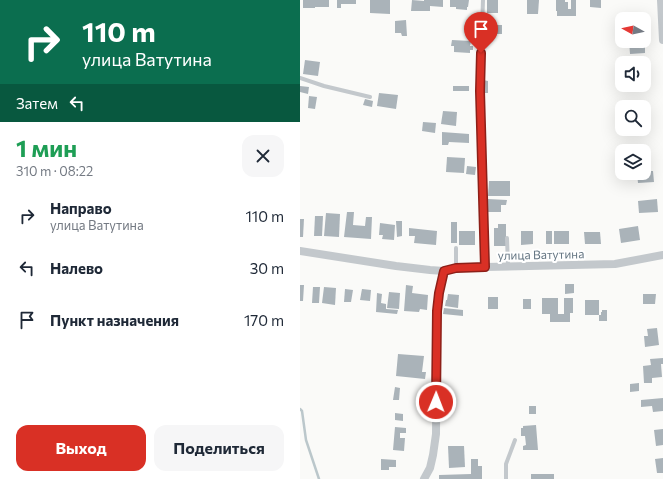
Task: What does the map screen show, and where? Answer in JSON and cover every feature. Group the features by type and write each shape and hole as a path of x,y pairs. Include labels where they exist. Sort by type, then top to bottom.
{"street":[{"path":"661,0 663,40"},
{"name":"улица Ватутина","path":"300,251 396,266 444,271 456,268 615,264 663,255"},
{"path":"424,479 430,468 436,434 437,311 444,271"}],"lane":[{"path":"483,0 480,91 485,267"},
{"path":"300,78 324,86 370,97"},
{"path":"507,238 508,267"},
{"path":"456,248 456,268"},
{"path":"506,479 506,464 515,440"}],"building":[{"path":"303,0 329,0 329,7 303,8"},
{"path":"337,0 356,0 356,4 341,4 341,8 337,8"},
{"path":"370,0 390,0 390,14 370,13"},
{"path":"412,0 443,0 443,7 430,6 430,11 411,11"},
{"path":"450,0 469,0 467,10 450,7"},
{"path":"487,0 498,0 498,13 487,13"},
{"path":"527,0 539,0 538,14 527,14"},
{"path":"556,0 565,0 565,2 568,2 568,9 571,9 571,0 576,0 576,16 557,16"},
{"path":"590,0 601,0 601,8 590,7"},
{"path":"406,20 407,36 402,36 401,33 395,33 395,21"},
{"path":"496,25 502,25 502,34 496,34"},
{"path":"452,40 471,41 470,46 473,46 473,50 470,50 470,53 454,52 454,46 451,46"},
{"path":"630,48 645,48 645,53 630,54"},
{"path":"305,60 320,62 318,76 303,74"},
{"path":"483,80 488,81 488,93 482,93"},
{"path":"300,86 309,87 308,94 300,92"},
{"path":"453,86 469,86 469,91 453,91"},
{"path":"379,93 398,95 396,109 377,106"},
{"path":"309,96 317,97 315,109 308,108"},
{"path":"365,99 373,101 372,107 363,105"},
{"path":"443,111 457,112 456,126 441,124"},
{"path":"423,122 436,123 435,133 422,131"},
{"path":"442,132 469,134 469,143 449,142 448,145 442,145"},
{"path":"447,157 465,158 464,173 446,172"},
{"path":"467,166 476,167 475,175 466,174"},
{"path":"651,171 653,171 654,182 638,183 638,180 651,180"},
{"path":"489,181 510,181 510,196 488,196"},
{"path":"488,199 507,200 506,205 501,205 501,212 488,212"},
{"path":"657,199 658,212 639,213 638,201"},
{"path":"347,212 354,212 353,225 365,226 366,217 372,217 371,239 344,237"},
{"path":"326,213 340,214 339,237 324,236"},
{"path":"315,216 323,216 322,236 314,236"},
{"path":"300,219 304,219 303,237 300,237"},
{"path":"396,221 402,221 402,236 397,237"},
{"path":"451,222 457,222 457,243 451,243"},
{"path":"380,223 395,225 394,240 382,239 383,235 379,235"},
{"path":"498,224 506,224 506,246 494,246 494,228 498,228"},
{"path":"638,226 640,240 621,243 619,229"},
{"path":"409,228 437,231 436,245 414,243 415,236 409,236"},
{"path":"459,231 475,231 475,245 459,245"},
{"path":"521,231 533,231 533,244 521,245"},
{"path":"546,231 552,231 552,244 546,244"},
{"path":"554,231 569,231 569,244 554,244"},
{"path":"584,232 600,232 601,244 585,244"},
{"path":"565,284 574,284 574,293 565,294"},
{"path":"300,285 304,285 303,301 300,301"},
{"path":"406,285 413,286 412,293 428,295 427,310 420,309 419,312 404,311"},
{"path":"313,287 320,287 319,303 312,303"},
{"path":"324,287 336,288 335,305 322,303"},
{"path":"345,289 353,290 351,302 344,302"},
{"path":"362,289 371,290 370,301 360,300"},
{"path":"389,292 400,293 399,309 387,308"},
{"path":"377,293 382,294 381,303 386,304 386,309 398,310 397,314 376,312"},
{"path":"448,294 459,295 458,308 445,306"},
{"path":"643,294 656,294 655,304 643,304"},
{"path":"488,297 498,297 498,309 488,309"},
{"path":"542,298 558,298 558,314 564,314 564,298 573,298 573,313 570,313 570,322 550,322 550,314 542,314"},
{"path":"523,299 531,299 531,309 523,309"},
{"path":"585,300 599,300 599,315 585,315"},
{"path":"444,308 463,310 463,316 443,314"},
{"path":"602,310 607,310 607,321 599,321 599,315 601,315"},
{"path":"657,328 659,345 645,347 644,336 648,336 647,329"},
{"path":"398,354 424,356 422,372 426,372 425,379 396,376"},
{"path":"663,358 663,364 661,364 662,377 652,378 652,383 644,383 643,366 651,365 650,359"},
{"path":"639,383 639,391 630,392 630,384"},
{"path":"395,387 400,388 399,400 393,400"},
{"path":"663,398 663,411 653,412 652,406 641,407 641,400"},
{"path":"529,406 536,406 536,414 529,414"},
{"path":"395,413 403,414 403,421 395,420"},
{"path":"536,425 538,450 523,450 523,446 526,445 525,436 521,436 521,428 523,428 523,426"},
{"path":"395,427 406,428 406,433 400,433 400,438 405,438 404,451 393,450"},
{"path":"663,429 663,445 656,446 654,430"},
{"path":"448,446 464,446 465,467 449,468"},
{"path":"663,458 663,473 657,473 655,459"},
{"path":"381,459 396,460 396,467 389,467 389,470 381,470"},
{"path":"471,459 478,459 478,466 482,466 482,479 439,479 439,475 471,474"},
{"path":"531,474 554,474 554,479 531,479"}],"waterway":[{"path":"300,409 302,411 306,440 319,479"}],"route":[{"path":"436,402 437,311 444,271 456,268 485,267 480,91 481,53"}]}
